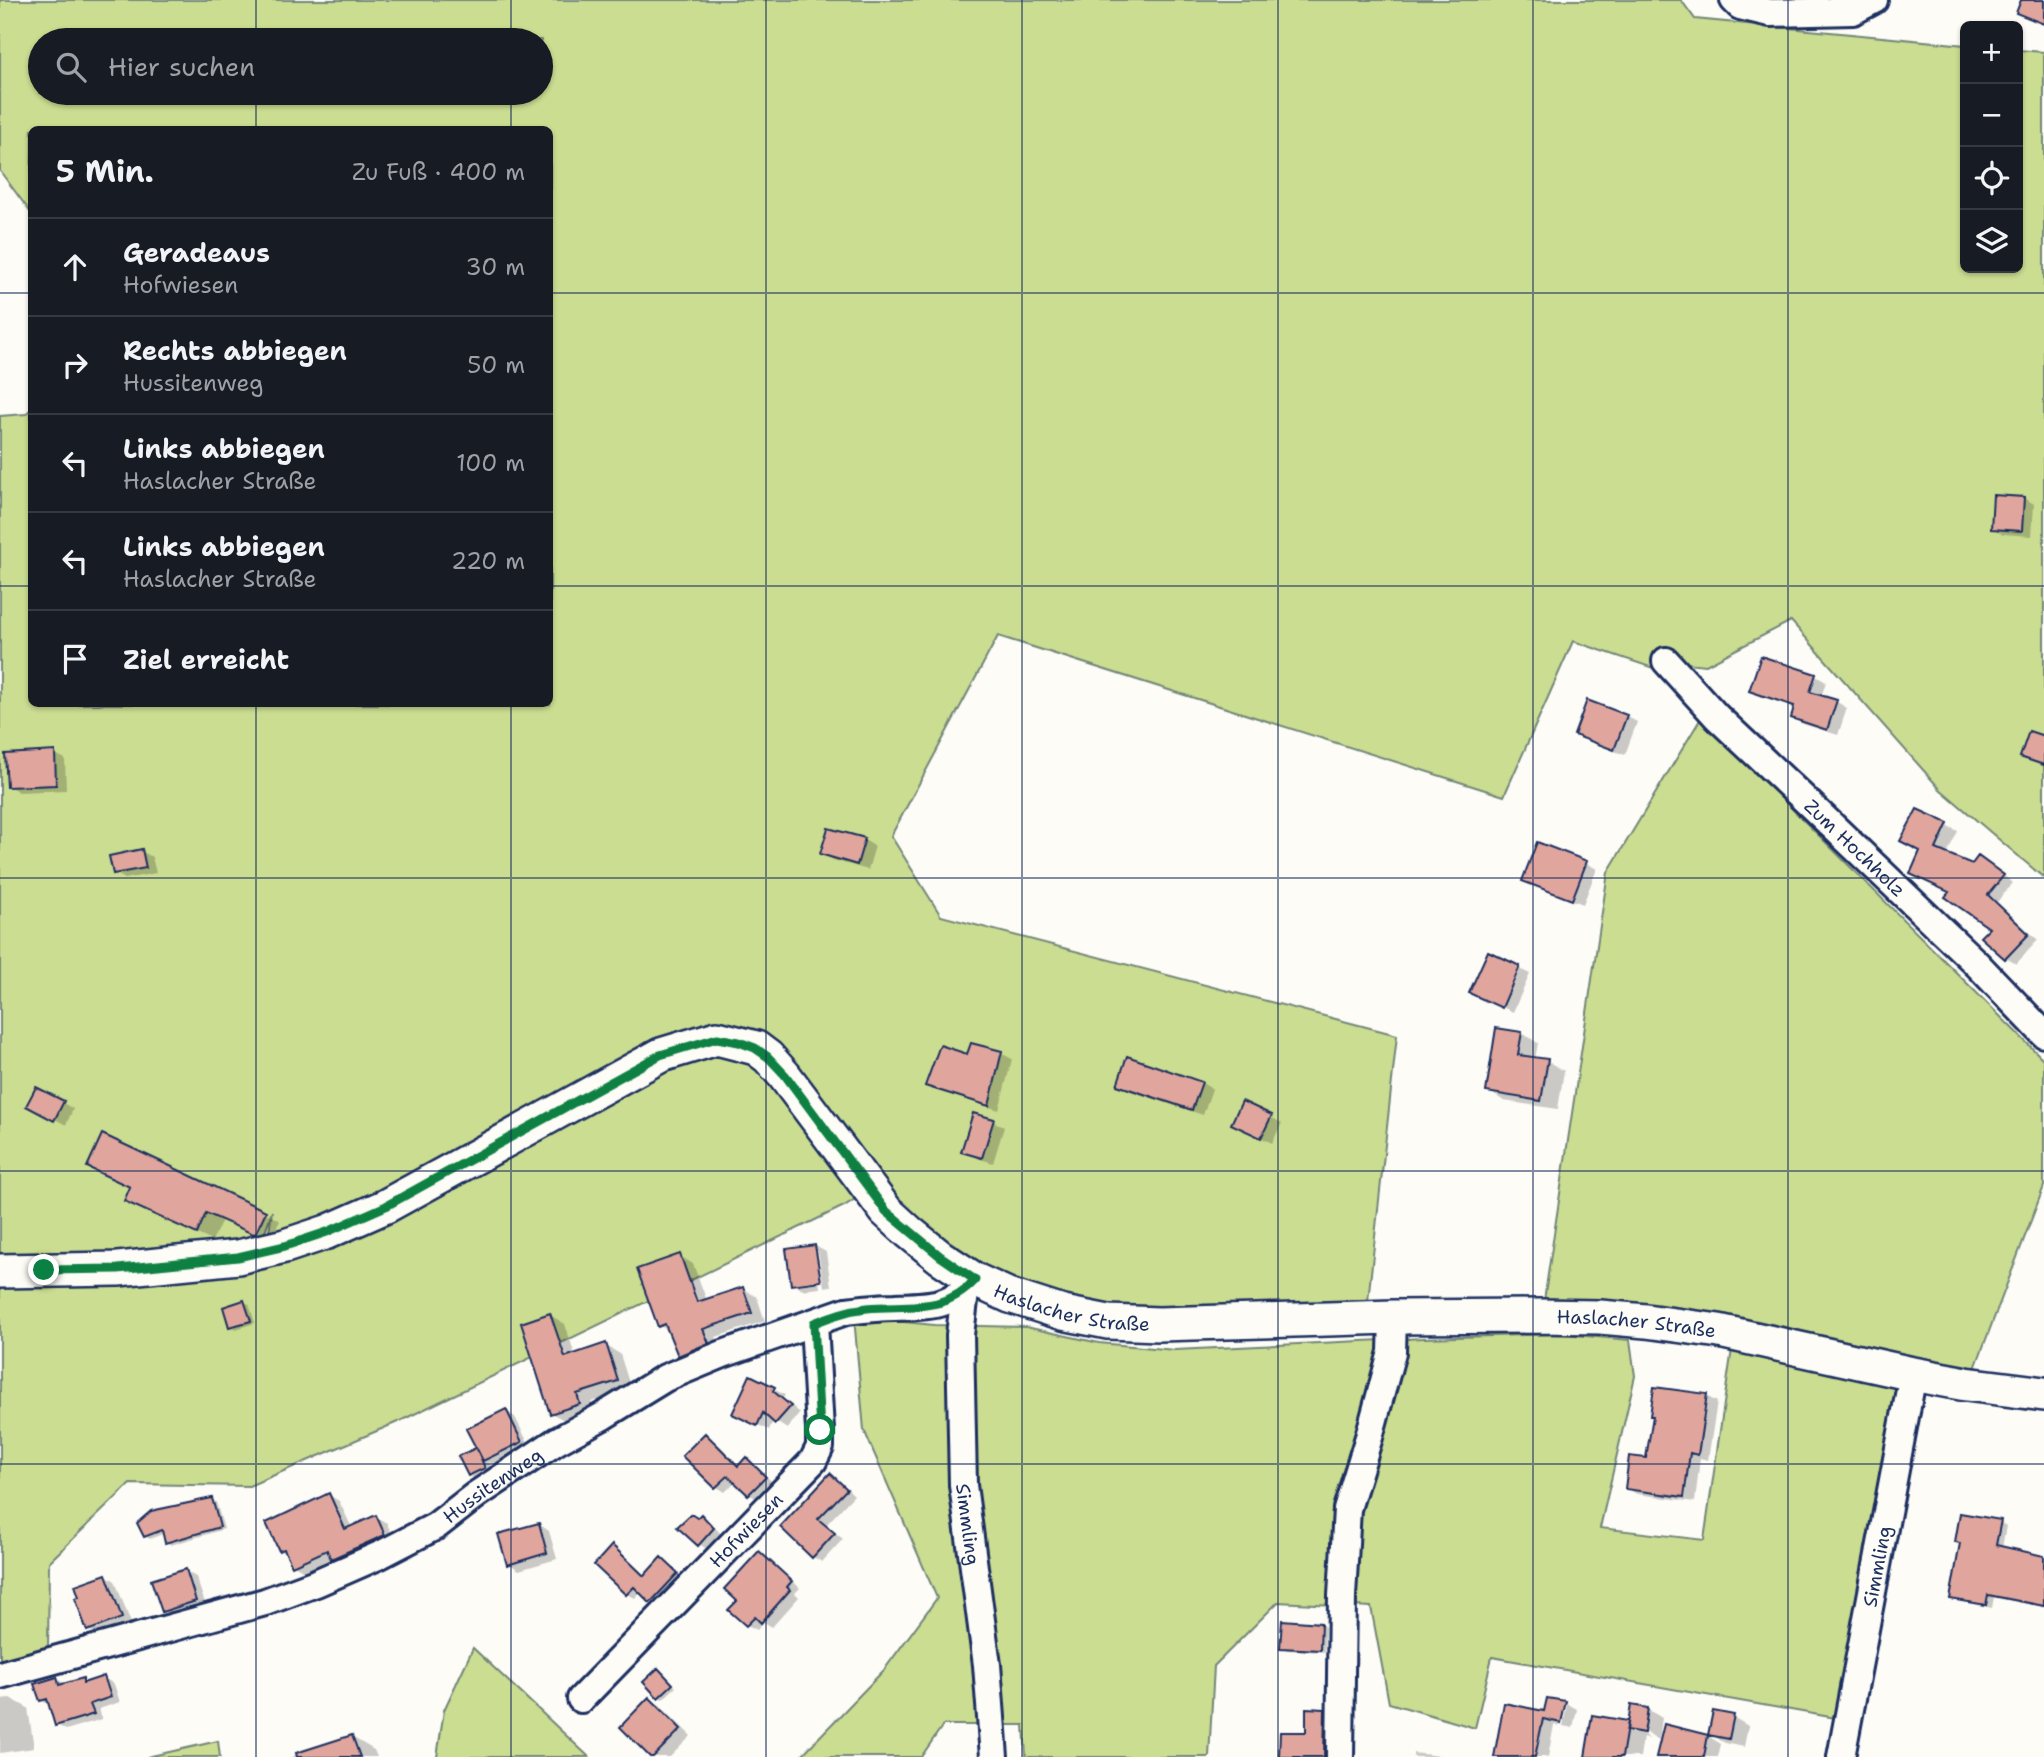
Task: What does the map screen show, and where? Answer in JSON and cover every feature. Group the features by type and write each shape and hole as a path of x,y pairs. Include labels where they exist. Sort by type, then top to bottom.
{"street":[{"path":"1737,3 1770,13 1853,11 1874,0"},
{"name":"Zum Hochholz","path":"1666,662 1717,717 1977,964 2044,1034"},
{"name":"Haslacher Straße","path":"0,1271 118,1269 238,1257 285,1246 386,1206 660,1055 717,1038 739,1042 768,1057 785,1075 886,1211 940,1256 970,1286 1063,1314 1108,1322 1159,1324 1394,1317 1587,1317 1683,1325 1719,1331 1913,1374 2044,1394"},
{"name":"Hussitenweg","path":"0,1675 265,1602 316,1583 380,1555 436,1526 476,1495 557,1441 665,1378 723,1354 846,1311 923,1307 941,1303 970,1286"},
{"name":"Simmling","path":"970,1286 960,1335 962,1485 986,1665 994,1757"},
{"path":"1340,1757 1342,1596 1347,1509 1370,1437 1392,1352 1394,1317"},
{"name":"Hofwiesen","path":"581,1699 813,1461 820,1447 814,1323"},
{"name":"Simmling","path":"1842,1757 1913,1374"}],"green space":[{"path":"0,0 1681,0 1695,19 1960,45 1960,273 2023,273 2023,50 2044,52 2044,878 1940,789 1791,621 1706,665 1666,661 1656,669 1573,641 1504,796 998,636 891,836 941,916 1397,1035 1367,1310 1144,1315 1018,1290 870,1190 844,1206 400,1421 249,1486 130,1484 49,1562 48,1653 0,1666 0,1271 265,1261 583,1108 751,1032 491,1142 267,1247 272,1211 261,1243 243,1249 0,1260 0,416 28,412 28,707 553,707 553,126 28,126 28,209 0,171"},
{"path":"1701,718 2044,1060 2044,1186 1974,1371 1544,1301 1608,872"},
{"path":"854,1317 934,1325 1026,1327 1099,1343 1175,1350 1563,1334 1630,1340 1635,1376 1600,1528 1704,1540 1733,1342 1888,1378 1902,1394 1847,1720 1492,1657 1475,1728 1389,1703 1371,1607 1278,1602 1214,1666 1209,1757 1026,1757 1024,1725 943,1725 921,1757 800,1757 884,1670 937,1598 864,1430"},
{"path":"473,1648 589,1757 437,1757 444,1710"},
{"path":"218,1741 220,1757 147,1757"}],"building":[{"path":"2021,0 2044,0 2044,24 2016,13"},
{"path":"1993,495 2024,497 2022,531 1991,529"},
{"path":"1761,656 1816,674 1810,692 1837,700 1827,730 1791,718 1794,706 1749,691"},
{"path":"1587,700 1627,715 1614,750 1574,735"},
{"path":"2029,731 2044,736 2044,765 2020,757"},
{"path":"55,751 56,785 7,787 5,754"},
{"path":"1917,809 1948,823 1936,849 1972,864 1978,856 2004,875 1988,895 2029,934 2005,959 1980,937 1989,928 1945,897 1949,892 1910,874 1920,851 1900,841"},
{"path":"828,828 865,838 857,865 820,854"},
{"path":"1537,842 1587,861 1572,900 1522,881"},
{"path":"142,849 146,868 113,874 109,856"},
{"path":"1488,951 1520,966 1502,1008 1469,993"},
{"path":"1496,1028 1522,1032 1518,1055 1548,1059 1541,1101 1486,1092"},
{"path":"971,1043 1002,1051 989,1106 925,1086 940,1045 967,1054"},
{"path":"1127,1056 1202,1082 1192,1110 1117,1085"},
{"path":"36,1087 64,1101 54,1121 26,1106"},
{"path":"1242,1101 1272,1115 1261,1138 1231,1124"},
{"path":"973,1113 994,1119 982,1158 961,1152"},
{"path":"102,1134 266,1211 256,1233 206,1213 197,1234 124,1201 130,1187 87,1167"},
{"path":"815,1245 821,1281 791,1285 786,1249"},
{"path":"680,1254 697,1302 743,1287 752,1313 703,1329 709,1343 678,1356 665,1324 658,1327 637,1269"},
{"path":"244,1300 251,1321 229,1327 223,1307"},
{"path":"550,1313 565,1357 606,1343 618,1381 577,1394 580,1404 550,1414 521,1323"},
{"path":"750,1375 775,1387 773,1391 791,1406 775,1424 763,1413 757,1426 732,1414"},
{"path":"1654,1387 1707,1394 1698,1455 1690,1453 1684,1497 1625,1489 1629,1456 1646,1458 1653,1416 1650,1416"},
{"path":"506,1409 522,1442 483,1461 477,1449 485,1468 468,1476 458,1456 476,1448 466,1429"},
{"path":"705,1433 738,1466 746,1457 766,1477 748,1495 728,1476 715,1488 682,1456"},
{"path":"830,1473 847,1489 818,1519 835,1533 812,1558 780,1527"},
{"path":"329,1493 345,1529 376,1515 385,1535 331,1559 327,1550 292,1566 284,1549 279,1551 266,1523"},
{"path":"212,1498 220,1527 165,1543 162,1530 144,1537 137,1523 151,1511"},
{"path":"1960,1513 2001,1520 1996,1545 2044,1556 2044,1606 1988,1595 1986,1605 1950,1599 1960,1543 1955,1542"},
{"path":"691,1514 697,1518 701,1514 714,1528 698,1546 677,1527"},
{"path":"539,1523 547,1553 507,1565 498,1534"},
{"path":"612,1545 644,1576 661,1557 678,1573 650,1603 634,1587 626,1595 594,1565"},
{"path":"759,1551 792,1581 787,1587 790,1590 761,1623 755,1617 746,1626 728,1610 737,1601 724,1589"},
{"path":"186,1569 196,1601 162,1612 151,1580"},
{"path":"106,1574 122,1618 87,1631 75,1598 79,1597 75,1585"},
{"path":"1282,1620 1321,1623 1320,1650 1280,1648"},
{"path":"658,1668 673,1684 658,1698 643,1682"},
{"path":"104,1676 111,1697 90,1704 94,1714 55,1726 47,1699 40,1701 34,1684 57,1677 59,1685 83,1678 83,1683"},
{"path":"649,1697 681,1729 653,1757 620,1727"},
{"path":"1547,1698 1566,1701 1561,1723 1543,1719 1535,1757 1494,1757 1504,1703 1544,1711"},
{"path":"1631,1705 1648,1708 1644,1733 1627,1730"},
{"path":"1306,1708 1325,1709 1324,1757 1279,1757 1280,1732 1306,1732"},
{"path":"1713,1711 1734,1715 1729,1739 1708,1735"},
{"path":"1592,1715 1628,1721 1622,1757 1585,1757"},
{"path":"1664,1724 1708,1735 1704,1757 1656,1757"},
{"path":"352,1735 360,1757 297,1757 296,1753"}],"route":[{"path":"44,1270 118,1269 171,1264 238,1257 285,1246 327,1232 386,1206 660,1055 717,1038 739,1042 768,1057 785,1075 886,1211 909,1232 975,1280 965,1292 941,1303 923,1307 846,1311 814,1323 820,1430"}]}
